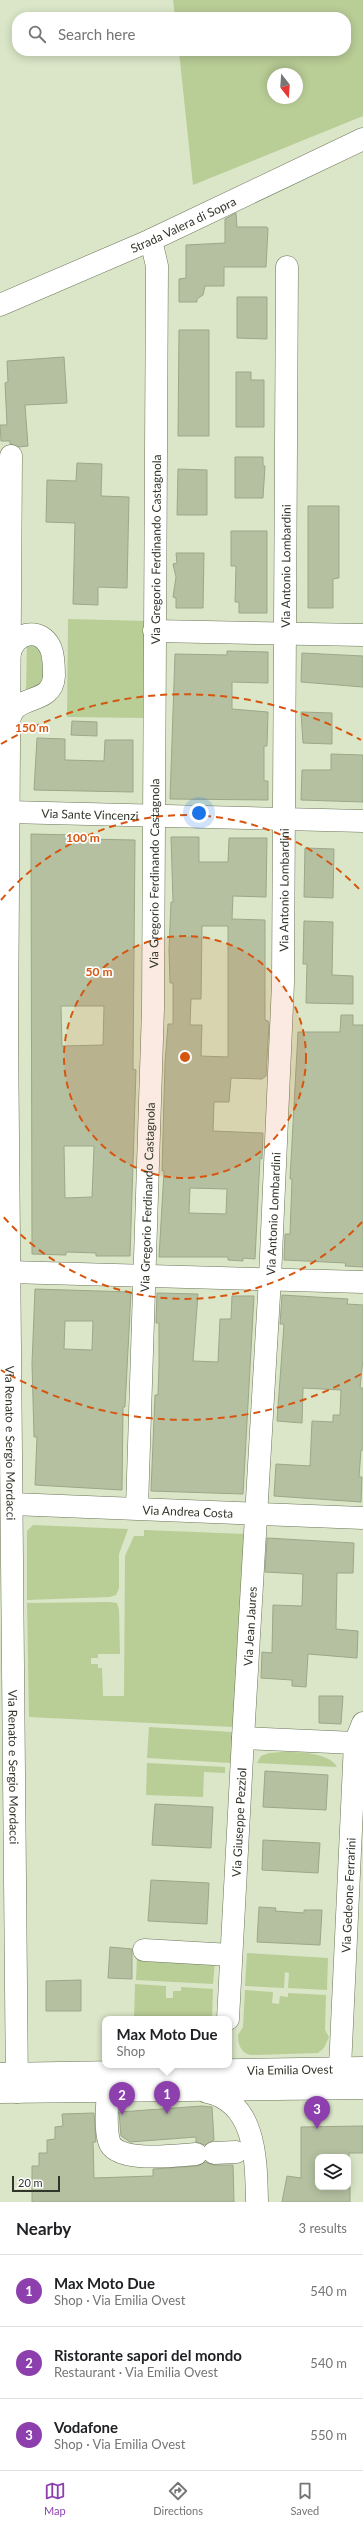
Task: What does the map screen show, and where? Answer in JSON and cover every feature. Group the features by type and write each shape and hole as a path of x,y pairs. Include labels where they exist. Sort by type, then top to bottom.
{"street":[{"name":"Strada Valera di Sopra","path":"0,305 151,240 363,139"},
{"name":"Via Gregorio Ferdinando Castagnola","path":"137,1508 153,1008 157,266 151,240"},
{"name":"Via Antonio Lombardini","path":"256,1513 270,1278 283,990 287,267"},
{"name":"Via Renato e Sergio Mordacci","path":"9,2083 12,1504 9,1272 8,812 10,456"},
{"path":"154,631 363,635"},
{"name":"Via Renato e Sergio Mordacci","path":"8,723 11,713 17,705 46,693 52,684 54,673 51,648 39,636 24,635 16,639 11,647 9,657"},
{"name":"Via Sante Vincenzi","path":"8,812 153,817 363,821"},
{"path":"9,1272 270,1278 363,1282"},
{"name":"Via Andrea Costa","path":"12,1504 363,1518"},
{"name":"Via Jean Jaures","path":"243,1738 256,1513"},
{"path":"243,1738 361,1729"},
{"name":"Via Gedeone Ferrarini","path":"340,2068 361,1729"},
{"name":"Via Giuseppe Pezziol","path":"228,2016 243,1738"},
{"path":"144,1950 231,1955"},
{"name":"Via Emilia Ovest","path":"9,2083 225,2068 363,2068"},
{"name":"Via Emilia Ovest","path":"9,2083 108,2091 363,2088"},
{"path":"108,2091 108,2138 112,2147 127,2154 144,2157 236,2152"},
{"path":"191,2091 212,2093 225,2099 245,2122 254,2148 257,2202"}],"green space":[{"path":"173,0 363,0 363,116 193,185 180,56 351,56 351,12 174,12"},
{"path":"68,619 146,621 146,718 67,717"},
{"path":"27,642 42,649 44,675 41,685 26,691"},
{"path":"33,1525 128,1529 119,1554 119,1588 116,1595 110,1597 27,1600 27,1531"},
{"path":"144,1530 245,1534 233,1727 29,1717 27,1603 117,1603 119,1610 120,1654 98,1654 98,1658 91,1658 91,1664 98,1664 98,1668 102,1668 103,1696 124,1696 125,1556 134,1536 144,1536"},
{"path":"149,1727 232,1732 231,1763 147,1758"},
{"path":"296,1752 316,1755 325,1757 332,1761 337,1767 257,1763 261,1756 269,1753"},
{"path":"147,1763 225,1767 225,1773 204,1772 203,1797 146,1795"},
{"path":"247,1953 328,1958 327,1990 288,1988 289,1973 285,1972 284,1988 245,1986"},
{"path":"137,1957 215,1961 213,1984 136,1980"},
{"path":"135,1984 166,1986 166,1998 173,1998 173,1991 181,1991 181,1987 213,1989 212,2016 134,2016"},
{"path":"245,1990 273,1992 272,2003 279,2004 280,1996 288,1997 288,1993 326,1995 325,2030 329,2037 324,2048 318,2053 251,2055 242,2050 239,2045 238,2035 243,2027"}],"building":[{"path":"236,213 237,227 267,227 266,267 224,267 224,286 205,286 203,295 197,299 197,302 179,302 179,279 186,278 186,245 225,243 225,219"},
{"path":"237,297 267,297 267,339 237,338"},
{"path":"179,330 209,330 209,436 178,436"},
{"path":"64,357 67,403 25,405 28,446 19,447 10,444 10,441 1,441 0,425 7,425 5,383 8,382 7,361"},
{"path":"236,372 251,372 251,380 264,380 264,427 236,427"},
{"path":"235,457 263,457 263,466 265,466 263,498 235,498"},
{"path":"77,463 102,464 101,496 129,497 127,588 98,587 98,605 73,604 75,523 46,522 47,480 76,481"},
{"path":"178,469 207,470 207,515 177,515"},
{"path":"308,506 339,506 339,578 333,579 333,608 308,608"},
{"path":"231,531 267,531 267,613 239,613 239,602 235,602 236,566 231,566"},
{"path":"176,553 204,553 203,608 176,608 176,598 173,597 176,577 173,564 177,563"},
{"path":"227,651 268,652 268,683 232,682 232,709 268,712 267,746 264,746 264,781 268,781 268,800 170,799 175,654 227,655"},
{"path":"302,653 363,656 363,687 301,682"},
{"path":"301,712 332,713 332,744 303,743"},
{"path":"72,721 97,722 97,736 71,735"},
{"path":"37,738 65,739 65,760 104,761 105,740 133,740 133,792 34,790"},
{"path":"331,754 363,755 363,802 301,800 302,770 331,770"},
{"path":"31,834 75,835 75,837 85,839 135,840 133,1069 136,1070 130,1256 96,1256 96,1253 66,1252 66,1255 32,1254","holes":["61,1006 104,1006 103,1045 62,1046","64,1146 94,1146 92,1197 65,1198"]},
{"path":"171,837 199,837 199,862 228,862 229,838 267,838 266,897 233,896 232,919 265,920 265,1020 268,1021 269,1024 266,1076 262,1079 231,1078 229,1102 214,1102 213,1131 263,1133 262,1159 260,1158 255,1259 243,1258 243,1261 228,1260 228,1257 159,1257 164,1171 162,1171 165,1063 168,1024 173,1024 173,983 170,983 169,950 171,902 173,902","holes":["202,926 228,926 228,1057 201,1056 202,1025 190,1025 191,999 201,999","190,1188 227,1189 226,1214 189,1213"]},
{"path":"305,848 334,849 333,898 304,897"},
{"path":"304,921 333,922 332,975 353,976 353,1004 306,1003 307,964 303,964"},
{"path":"341,1015 353,1015 353,1025 363,1025 363,1267 345,1266 346,1263 284,1260 285,1234 290,1234 292,1179 290,1179 298,1032 340,1032"},
{"path":"35,1289 131,1292 125,1407 123,1407 122,1490 35,1485 37,1437 34,1437 32,1363","holes":["65,1321 93,1321 92,1350 64,1349"]},
{"path":"157,1293 198,1294 193,1361 218,1362 220,1319 231,1319 232,1296 254,1296 243,1494 151,1491 155,1395 158,1395 159,1366 159,1323 156,1323"},
{"path":"282,1295 348,1299 347,1304 363,1305 363,1359 360,1388 363,1388 363,1450 361,1450 359,1477 362,1477 361,1502 274,1496 276,1464 310,1466 312,1421 333,1422 333,1415 340,1415 341,1390 303,1388 302,1423 277,1421 284,1324 280,1324"},
{"path":"267,1538 354,1543 353,1573 337,1573 336,1629 358,1631 357,1658 308,1654 306,1687 292,1686 292,1680 261,1678 262,1652 272,1653 273,1605 302,1606 303,1574 265,1572"},
{"path":"319,1696 343,1696 341,1724 319,1723"},
{"path":"265,1771 328,1775 326,1810 263,1807"},
{"path":"155,1804 213,1807 211,1848 152,1845"},
{"path":"263,1840 320,1843 318,1873 262,1870"},
{"path":"151,1880 209,1883 207,1924 148,1921"},
{"path":"259,1907 276,1908 275,1911 304,1913 304,1910 322,1910 320,1945 257,1942"},
{"path":"110,1947 132,1949 132,1979 108,1978"},
{"path":"81,1980 81,2011 46,2011 46,1981"},
{"path":"202,2106 212,2107 214,2140 205,2145 196,2142 196,2137 130,2142 121,2136 119,2112"},
{"path":"94,2113 96,2142 93,2142 94,2178 153,2176 153,2169 197,2166 205,2162 214,2165 233,2165 234,2202 32,2202 32,2166 39,2166 39,2153 47,2153 47,2140 55,2139 55,2127 63,2126 62,2114"},
{"path":"363,2126 363,2153 315,2154 315,2190 350,2190 350,2202 282,2202 287,2176 301,2178 301,2127"}],"place":[{"name":"Max Moto Due","path":"167,2114"},
{"name":"Ristorante sapori del mondo","path":"122,2115"},
{"name":"Vodafone","path":"317,2129"}]}
